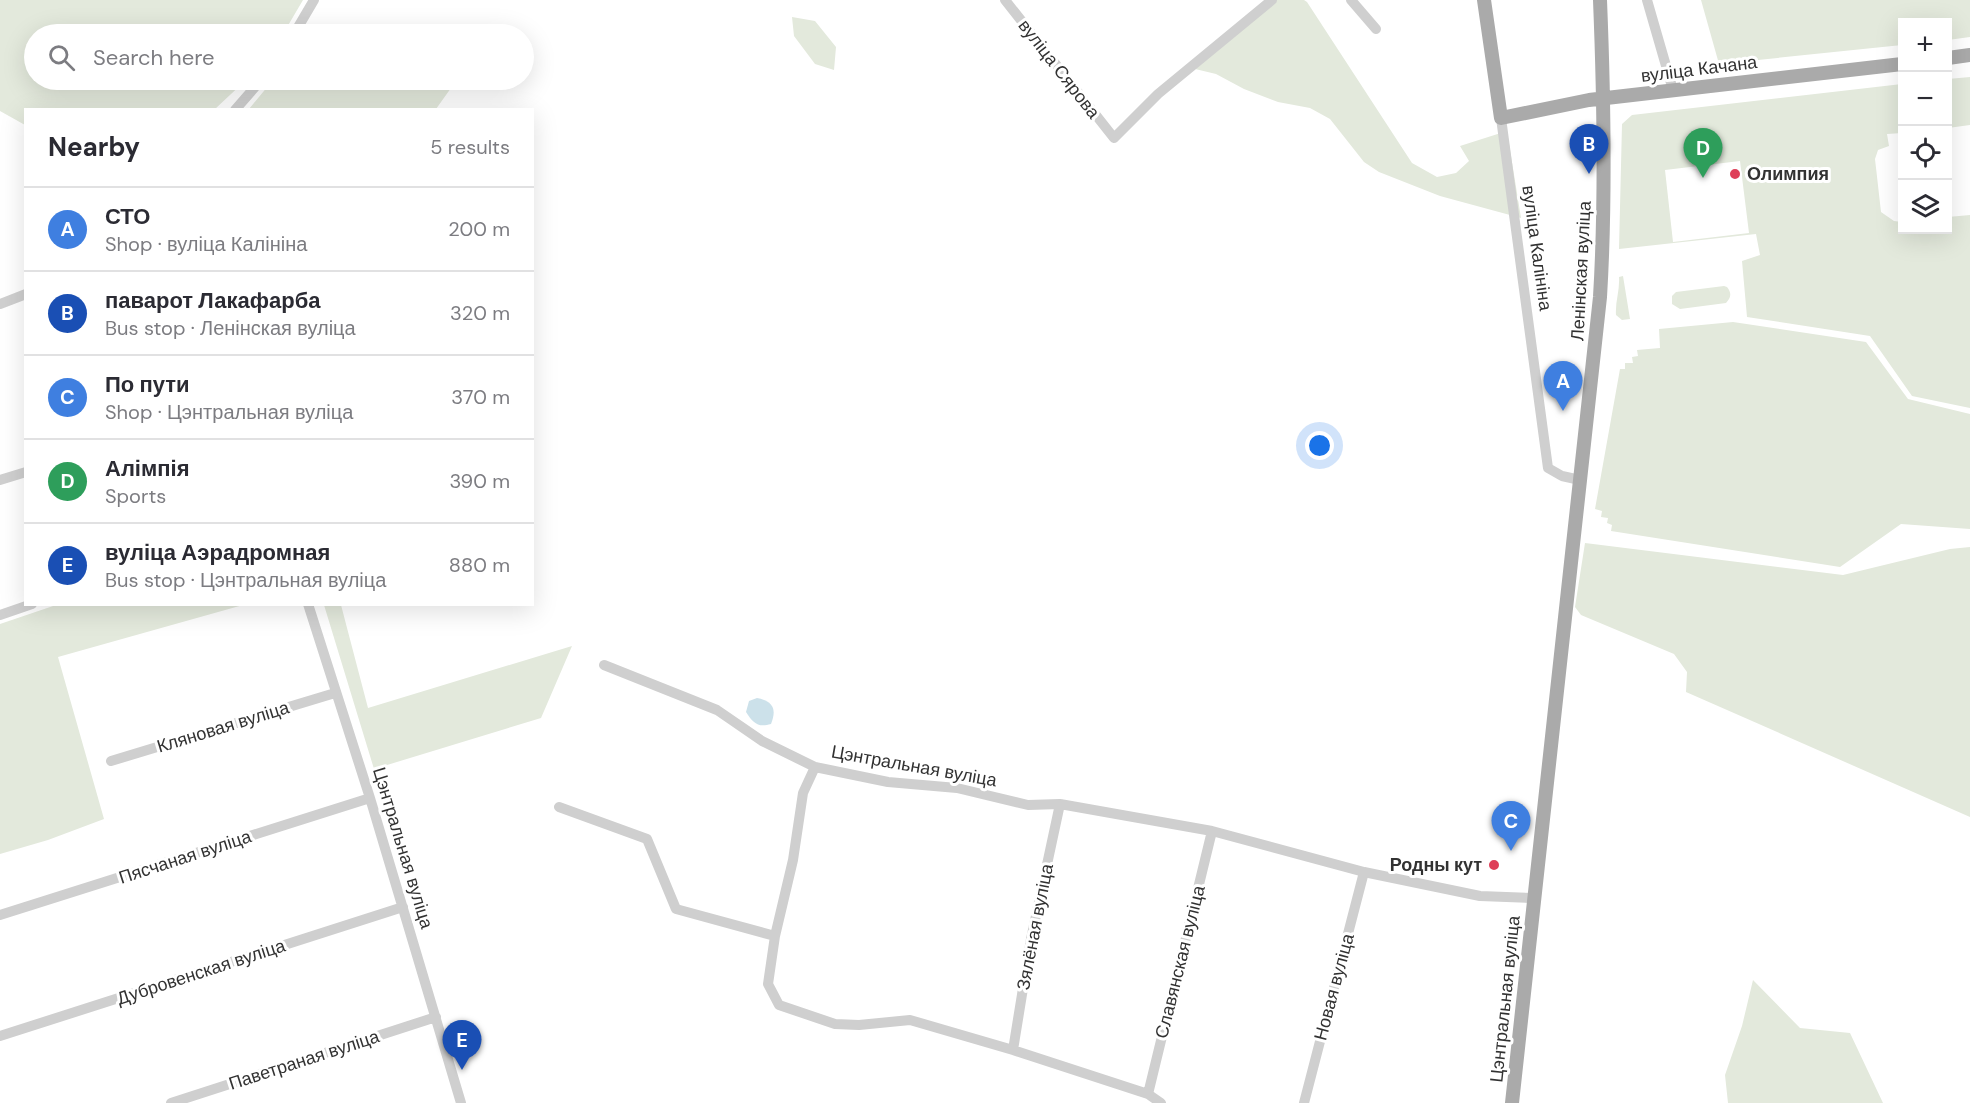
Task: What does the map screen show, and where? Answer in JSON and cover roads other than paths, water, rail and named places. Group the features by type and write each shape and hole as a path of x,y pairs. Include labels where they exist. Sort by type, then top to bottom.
{"main road":[{"name":"вуліца Калініна","path":"1485,0 1501,118"},
{"name":"Ленінская вуліца","path":"1552,733 1603,257 1604,98 1600,0"},
{"path":"1952,57 1970,55"},
{"name":"вуліца Качана","path":"1501,118 1604,98 1898,64"},
{"name":"Цэнтральная вуліца","path":"1512,1103 1552,733"}],"street":[{"path":"300,24 314,0"},
{"name":"вуліца Сярова","path":"1005,0 1114,138 1158,94 1272,0"},
{"path":"1351,0 1376,28"},
{"path":"1647,0 1673,90"},
{"path":"237,108 252,90"},
{"name":"вуліца Калініна","path":"1501,118 1548,468 1562,476 1580,480"},
{"path":"0,304 24,295"},
{"path":"0,480 24,473"},
{"path":"0,615 26,606"},
{"name":"Цэнтральная вуліца","path":"309,606 370,798 461,1103"},
{"path":"604,665 717,710 762,741 815,767"},
{"name":"Кляновая вуліца","path":"111,760 335,693"},
{"name":"Цэнтральная вуліца","path":"1161,1103 1148,1094 1013,1050 910,1020 859,1025 835,1024 778,1005 768,984 775,936 793,860 803,793 815,767 888,782 957,788 1028,805 1060,804 1212,831 1364,872 1480,896 1534,898"},
{"name":"Пясчаная вуліца","path":"0,915 370,798"},
{"name":"Зялёная вуліца","path":"1013,1050 1031,939 1060,804"},
{"path":"559,807 647,839 676,909 775,936"},
{"name":"Славянская вуліца","path":"1148,1094 1212,831"},
{"name":"Новая вуліца","path":"1304,1103 1364,872"},
{"name":"Дубровенская вуліца","path":"0,1036 403,908"},
{"name":"Паветраная вуліца","path":"171,1103 436,1017"}],"water":[{"path":"757,698 767,701 772,706 774,714 771,724 756,724 746,712 749,701"}],"place":[{"name":"паварот Лакафарба","path":"1589,174"},
{"name":"Олимпия","path":"1735,174"},
{"name":"Алімпія","path":"1703,178"},
{"name":"СТО","path":"1563,411"},
{"name":"По пути","path":"1511,851"},
{"name":"Родны кут","path":"1494,865"},
{"name":"вуліца Аэрадромная","path":"462,1070"}]}
